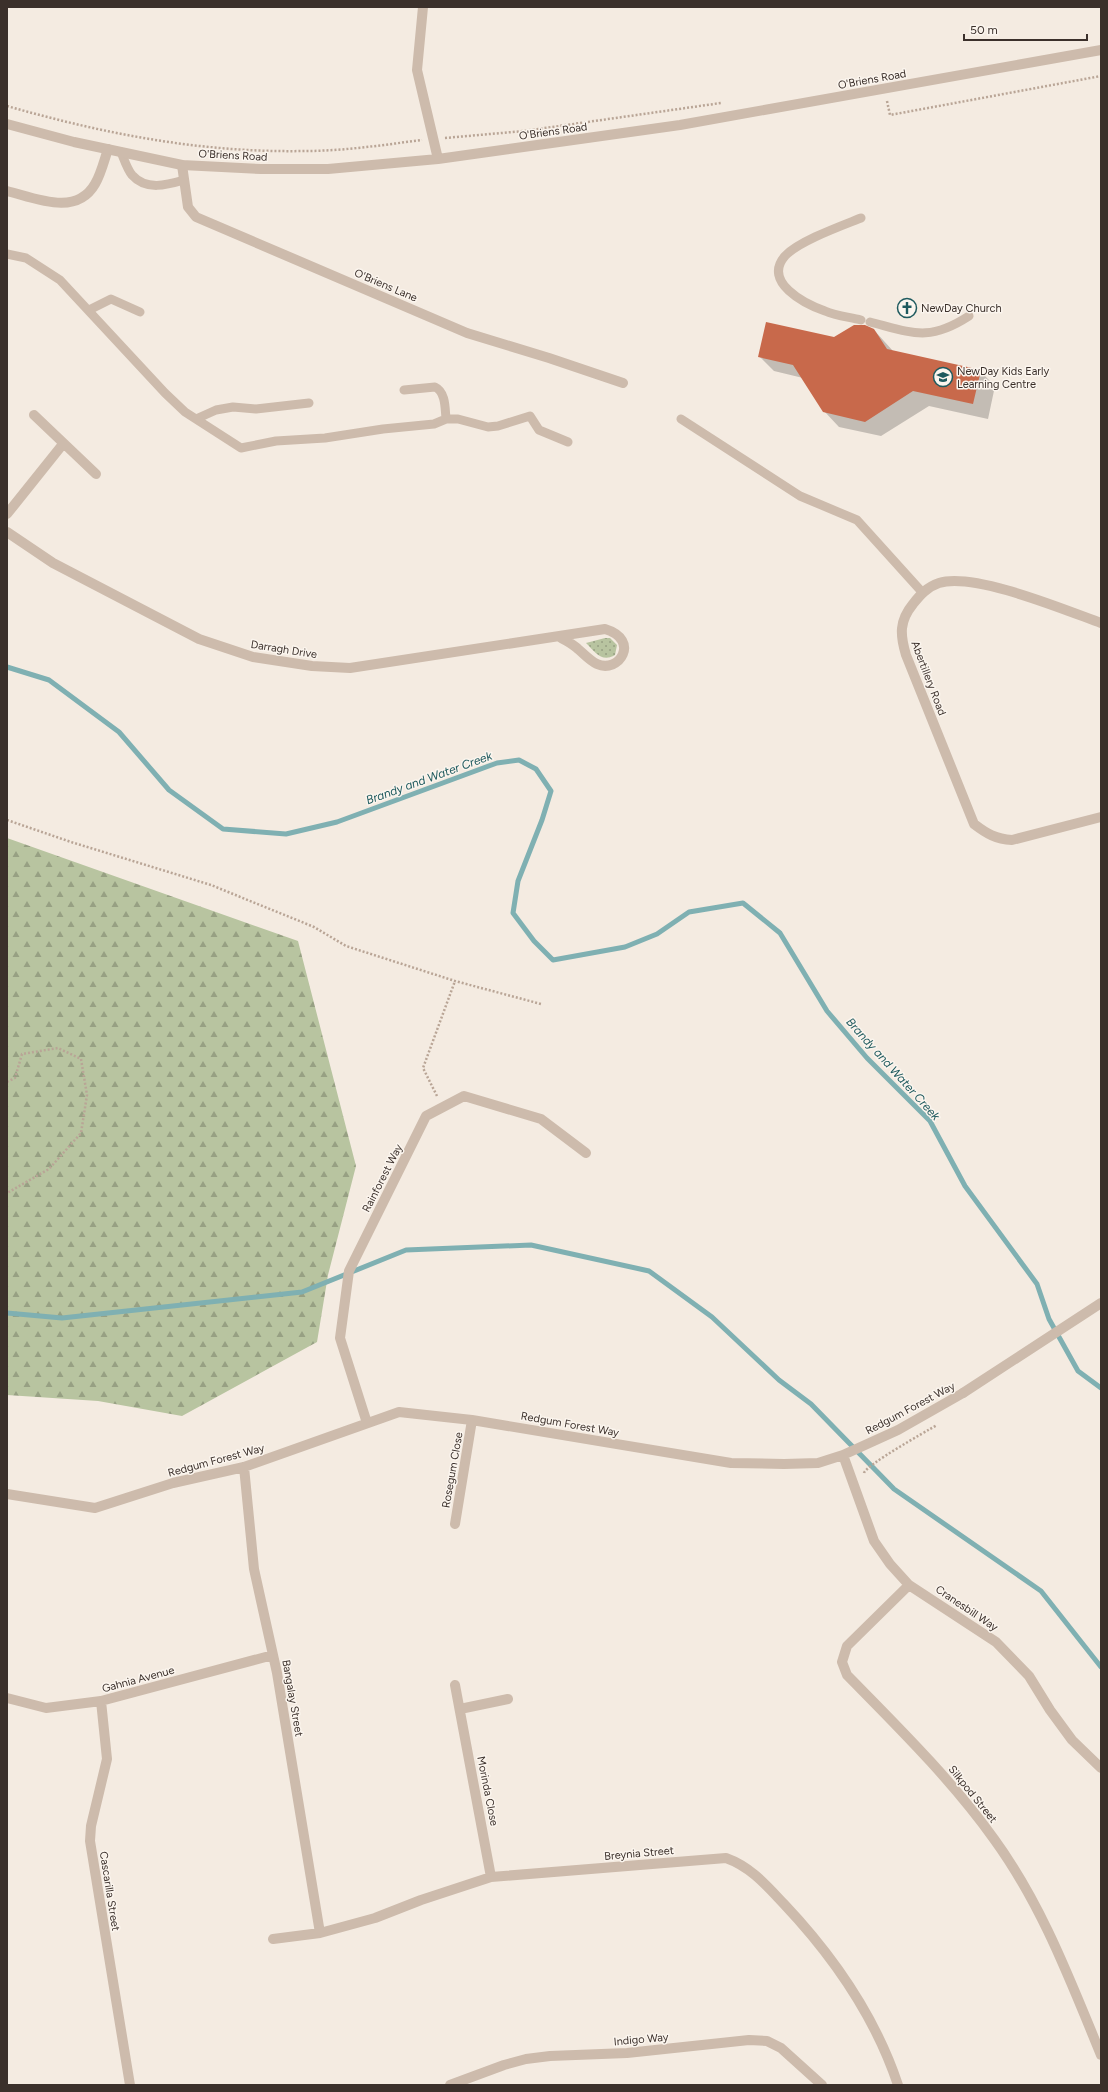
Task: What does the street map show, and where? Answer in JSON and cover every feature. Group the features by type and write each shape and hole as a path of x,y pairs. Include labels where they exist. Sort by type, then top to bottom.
{"street":[{"path":"423,7 417,70 438,159"},
{"name":"O'Briens Road","path":"7,124 74,142 182,165 261,169 328,169 438,159 680,125 1101,50"},
{"path":"7,191 67,204 79,200 95,184 108,149"},
{"name":"O'Briens Lane","path":"182,165 188,207 196,217 467,333 549,358 623,383"},
{"path":"34,415 96,474"},
{"path":"7,514 63,444"},
{"name":"Darragh Drive","path":"7,532 53,563 199,639 252,657 312,666 350,668 560,637 604,629 615,632 622,639 624,654 617,662 606,666 598,664 560,637"},
{"name":"Abertillery Road","path":"1101,623 1009,590 956,580 939,583 922,592 904,618 900,636 906,655 974,824 987,834 999,840 1012,840 1101,817"},
{"name":"Rainforest Way","path":"367,1424 340,1338 349,1271 426,1116 464,1096 541,1119 586,1153"},
{"name":"Redgum Forest Way","path":"7,1494 95,1508 173,1483 244,1467 399,1412 472,1420 731,1463 818,1463 843,1455 898,1430 963,1393 1101,1303"},
{"name":"Rosegum Close","path":"455,1524 472,1420"},
{"name":"Cranesbill Way","path":"843,1455 874,1541 890,1564 908,1585 996,1642 1029,1676 1050,1710 1072,1740 1101,1768"},
{"name":"Bangalay Street","path":"244,1467 254,1569 273,1655 320,1933"},
{"name":"Silkpod Street","path":"908,1585 848,1646 842,1662 847,1675 963,1798 995,1840 1025,1887 1056,1944 1101,2055"},
{"name":"Gahnia Avenue","path":"7,1698 46,1708 101,1701 273,1655"},
{"name":"Morinda Close","path":"455,1685 491,1877"},
{"path":"460,1709 508,1699"},
{"name":"Cascarilla Street","path":"101,1701 107,1759 91,1826 91,1847 130,2085"},
{"name":"Breynia Street","path":"273,1939 320,1933 375,1918 421,1900 491,1877 711,1858 726,1858 740,1863 758,1876 791,1912 836,1966 875,2028 890,2060 898,2085"},
{"name":"Indigo Way","path":"450,2085 504,2065 526,2059 550,2056 627,2053 749,2040 767,2041 781,2048 822,2085"}],"lane":[{"path":"122,152 131,175 141,182 155,187 184,180"},
{"path":"861,218 803,244 786,256 779,266 779,279 790,293 825,312 916,334 936,332 951,328 969,316"},
{"path":"7,254 26,258 54,276 89,310 165,393 196,419 241,448 276,441 325,438 383,429 434,424 446,419 458,419 488,427 498,426 530,416 539,430 568,442"},
{"path":"89,310 111,299 140,312"},
{"path":"404,390 435,387 440,389 446,419"},
{"path":"196,419 216,410 233,407 256,409 309,403"},
{"path":"681,419 800,496 857,520 922,592"}],"path":[{"path":"884,89 890,115 1101,76"},
{"path":"7,106 115,134 173,144 245,151 342,150 433,139 524,131 729,102"},
{"path":"7,820 71,842 211,884 314,927 346,946 455,980 541,1004"},
{"path":"442,1107 423,1068 455,980"},
{"path":"7,1082 15,1078 22,1054 58,1048 81,1059 88,1095 81,1133 50,1169 7,1193"},
{"path":"864,1478 863,1471 874,1462 906,1445 940,1423"}],"green space":[{"path":"610,638 617,645 615,655 606,658 596,653 586,643"},
{"path":"7,838 298,941 356,1166 328,1275 317,1342 182,1416 98,1401 7,1395"}],"building":[{"path":"766,322 834,337 854,325 865,325 874,329 887,349 981,370 973,404 913,391 865,422 823,412 793,365 758,357"}],"waterway":[{"name":"Brandy and Water Creek","path":"7,667 49,680 119,732 169,790 223,829 286,834 337,822 497,763 519,760 536,769 551,791 542,820 518,881 513,913 534,941 553,960 625,947 657,934 689,912 743,903 780,933 827,1011 867,1058 930,1121 965,1186 1037,1284 1049,1319 1078,1371 1101,1388"},
{"path":"7,1313 62,1318 302,1292 406,1250 531,1245 649,1271 712,1317 779,1380 811,1404 894,1489 1041,1591 1101,1667"}],"place":[{"name":"NewDay Church","path":"907,308"},
{"name":"NewDay Kids Early Learning Centre","path":"943,377"}]}
